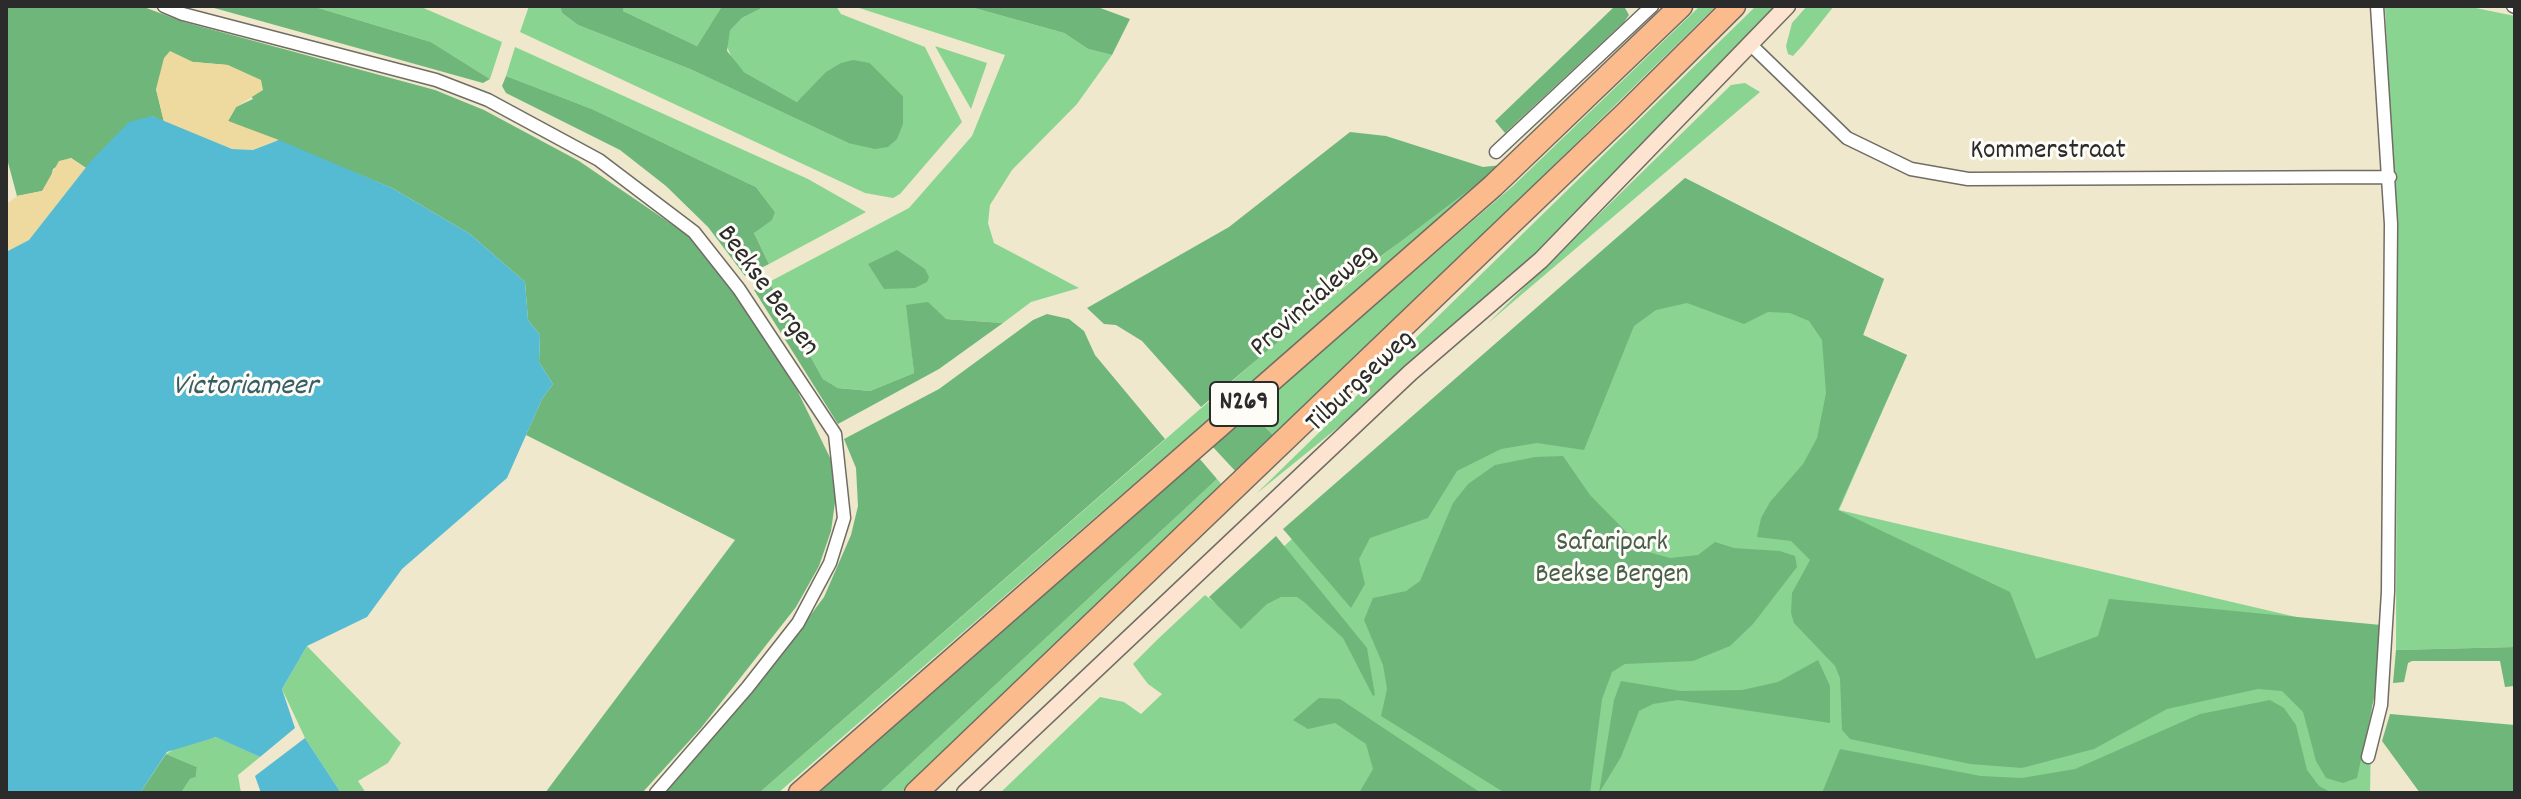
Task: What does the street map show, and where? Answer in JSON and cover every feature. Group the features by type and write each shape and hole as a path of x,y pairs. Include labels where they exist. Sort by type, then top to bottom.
{"highway":[{"name":"Provincialeweg","path":"800,793 1493,186 1681,6"},
{"name":"N269","path":"916,793 1615,124 1734,6"}],"street":[{"name":"Beekse Bergen","path":"164,6 183,14 436,80 488,100 599,160 694,232 739,289 835,434 844,518 830,563 798,623 747,688 656,793"},
{"name":"Tilburgseweg","path":"965,793 1410,373 1541,260 1787,6"},
{"path":"2368,757 2381,705 2388,592 2390,177 2377,6"},
{"path":"1496,152 1645,8"},
{"name":"Kommerstraat","path":"1751,45 1847,138 1911,169 1968,179 2390,177"}],"green space":[{"path":"6,6 141,6 184,22 435,90 484,110 579,161 689,236 735,294 797,390 835,468 836,495 831,531 819,566 796,607 701,728 642,793 545,793 735,540 526,435 542,399 553,384 539,362 540,335 528,320 525,282 470,234 392,188 228,121 236,107 253,99 228,65 193,62 156,89 164,122 152,116 86,168 71,158 53,169 50,181 42,191 17,196 6,155"},
{"path":"207,6 312,6 431,42 490,79 483,83"},
{"path":"312,6 419,6 502,42 490,79 431,42"},
{"path":"529,6 560,6 562,13 578,25 690,69 848,143 903,96 870,63 813,89 797,102 744,72 733,61 726,44 730,29 742,18 766,6 836,6 841,14 925,47 962,122 900,194 893,198 865,193 520,32"},
{"path":"560,6 623,6 623,11 697,46 722,6 766,6 742,18 730,30 727,51 744,72 797,102 826,72 841,63 853,60 870,63 903,96 903,124 897,139 888,147 875,149 848,143 690,69 578,25 562,13"},
{"path":"623,6 722,6 697,46 623,11"},
{"path":"853,6 967,6 1064,33 1088,49 1112,55 1077,104 1012,170 990,205 988,223 994,243 1079,288 1031,302 1003,323 946,319 907,306 914,373 870,391 838,388 823,379 769,282 909,208 972,136 1005,55"},
{"path":"967,6 1095,6 1130,19 1112,55 1088,49 1064,33"},
{"path":"1615,6 1625,8 1629,15 1624,22 1505,133 1495,121"},
{"path":"1700,6 1716,6 1276,438 1251,413 1513,186"},
{"path":"1756,6 1775,6 1694,96 1525,266 1378,395 1256,494"},
{"path":"1807,6 1834,6 1793,56 1788,54 1786,46 1792,23"},
{"path":"2385,6 2466,6 2515,16 2515,647 2396,650 2397,259"},
{"path":"935,46 987,63 971,109"},
{"path":"515,47 808,179 866,212 769,264 754,233 775,212 756,187 592,109 506,76"},
{"path":"506,76 592,109 756,187 775,212 772,220 754,233 769,264 745,276 708,227 666,186 620,150 506,93 502,86"},
{"path":"1745,83 1760,92 1487,324 1731,85"},
{"path":"1350,132 1386,136 1483,167 1502,165 1364,269 1201,407 1142,341 1116,325 1104,324 1087,308 1229,227"},
{"path":"1495,170 778,793 759,793 1284,336 1448,202"},
{"name":"Safaripark Beekse Bergen","path":"1685,178 1884,279 1863,335 1907,355 1839,510 2373,635 2370,793 1000,793 1100,697 1124,702 1141,714 1162,694 1148,684 1133,664 1159,638 1205,595 1219,606"},
{"path":"1685,178 1884,279 1863,335 1907,355 1838,510 2010,592 2036,659 2098,636 2109,599 2381,625 2378,679 2357,778 2343,783 2326,778 2316,761 2303,712 2282,691 2258,689 2167,709 2094,749 2022,768 1970,764 1850,739 1842,730 1840,678 1835,666 1794,623 1791,613 1792,593 1810,560 1791,541 1757,537 1761,518 1770,502 1803,464 1817,438 1826,393 1822,340 1809,321 1790,313 1768,312 1744,324 1687,303 1656,310 1634,326 1584,450 1537,443 1501,449 1457,471 1428,518 1370,538 1359,559 1365,584 1351,608 1283,529"},
{"path":"897,250 925,269 929,277 927,282 915,288 884,289 868,264"},
{"path":"769,282 823,379 838,388 870,391 914,373 906,305 928,302 946,319 1003,323 939,369 838,424 754,290"},
{"path":"1047,314 1069,319 1084,331 1095,355 1165,439 759,793 665,793 756,688 824,597 851,535 858,506 856,468 844,439 939,389 1033,320"},
{"path":"1251,413 1276,438 1238,474 1212,446"},
{"path":"1563,456 1590,495 1645,551 1670,558 1698,555 1715,542 1734,548 1780,551 1795,556 1797,567 1753,624 1730,646 1693,661 1625,664 1612,672 1602,699 1590,793 1505,793 1381,716 1387,689 1383,665 1364,620 1373,598 1406,591 1420,581 1453,503 1468,484 1495,465 1535,457"},
{"path":"1199,458 1217,479 879,793 812,793"},
{"path":"1217,479 1224,487 901,793 879,793"},
{"path":"1276,536 1367,648 1375,695 1343,638 1297,597 1281,597 1267,604 1241,629 1209,597"},
{"path":"307,646 401,743 388,763 358,781 366,793 341,793 305,738 282,689"},
{"path":"2515,647 2515,686 2505,687 2500,661 2412,661 2408,663 2404,682 2393,683 2396,650"},
{"path":"1818,660 1830,686 1830,723 1678,700 1653,704 1639,711 1621,757 1599,793 1614,700 1621,681 1681,691 1742,690 1778,682"},
{"path":"1319,698 1340,699 1481,793 1359,793 1373,769 1366,744 1335,723 1308,729 1293,720"},
{"path":"2270,700 2284,708 2296,725 2307,770 2319,786 2332,793 1822,793 1840,749 1981,776 2022,778 2075,769 2200,714"},
{"path":"2390,714 2515,725 2515,793 2420,793 2382,741"},
{"path":"217,737 260,757 238,775 241,793 181,793 190,779 196,777 197,767 166,754 184,744"},
{"path":"166,754 197,767 196,777 190,779 181,793 140,793"}],"sand":[{"path":"170,51 193,62 228,65 261,80 263,90 236,107 228,121 279,140 253,150 232,149 164,122 156,89 164,58"},
{"path":"71,158 86,168 29,240 6,252 7,204 17,196 42,191 59,161"}],"water":[{"name":"Victoriameer","path":"152,116 232,149 253,150 279,140 392,188 470,234 525,282 528,320 540,335 539,362 553,384 542,399 507,478 402,569 367,617 307,646 282,689 295,728 260,757 216,737 167,752 140,793 6,793 6,252 29,240 91,161 129,122"},
{"path":"305,738 341,793 261,793 255,776"}]}
